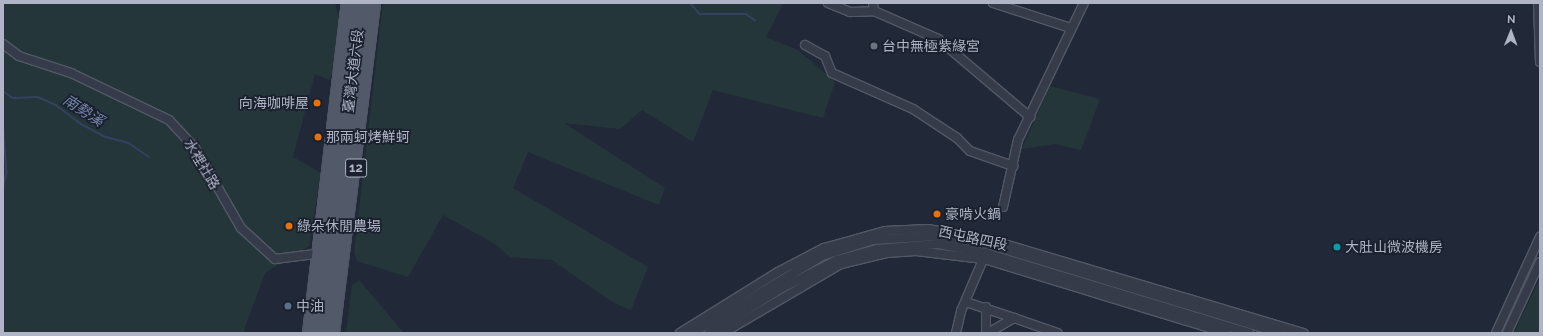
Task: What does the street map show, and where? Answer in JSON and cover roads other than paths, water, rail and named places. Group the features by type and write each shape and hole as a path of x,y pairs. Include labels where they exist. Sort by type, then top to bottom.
{"main road":[{"name":"臺灣大道六段","path":"317,333 321,253 347,3"},
{"name":"臺灣大道六段","path":"308,333 321,253 356,3"},
{"name":"臺灣大道六段","path":"334,333 340,255 366,3"},
{"name":"臺灣大道六段","path":"326,333 340,255 375,3"}],"street":[{"path":"828,3 850,12 874,7 938,39 1030,117"},
{"path":"993,3 1071,28"},
{"path":"1003,207 1018,140 1084,3"},
{"path":"1538,3 1540,62"},
{"name":"水裡社路","path":"3,44 19,56 71,74 160,113 196,148 230,213 259,248 274,259 321,253 340,255"},
{"path":"805,45 825,56 832,73 913,109 957,138 970,151 1013,166"},
{"name":"西屯路四段","path":"680,333 792,264 858,236 928,229 1249,333"},
{"name":"西屯路四段","path":"693,333 804,265 843,248 902,236 938,236 1303,333"},
{"path":"1496,333 1540,237"},
{"name":"西屯路四段","path":"710,333 818,268 856,254 900,246 938,244 988,249 1280,333"},
{"path":"956,333 966,302 988,249"},
{"name":"西屯路四段","path":"723,333 823,272 860,258 886,253 988,249 1226,333"},
{"path":"1508,333 1540,262"},
{"path":"966,302 986,307 1046,331 1057,333"},
{"path":"986,307 987,333 1014,318"}],"waterway":[{"name":"南勢溪","path":"690,3 700,14 746,14 755,20"},
{"name":"南勢溪","path":"3,91 13,98 38,97 56,105 83,125 106,137 129,143 149,157"},
{"name":"南勢溪","path":"3,120 7,173 3,189"}],"place":[{"name":"台中無極紫緣宮","path":"874,46"},
{"name":"向海咖啡屋","path":"317,103"},
{"name":"那兩蚵烤鮮蚵","path":"318,137"},
{"name":"豪啃火鍋","path":"937,214"},
{"name":"綠朵休閒農場","path":"289,226"},
{"name":"大肚山微波機房","path":"1337,247"},
{"name":"中油","path":"288,306"}]}
